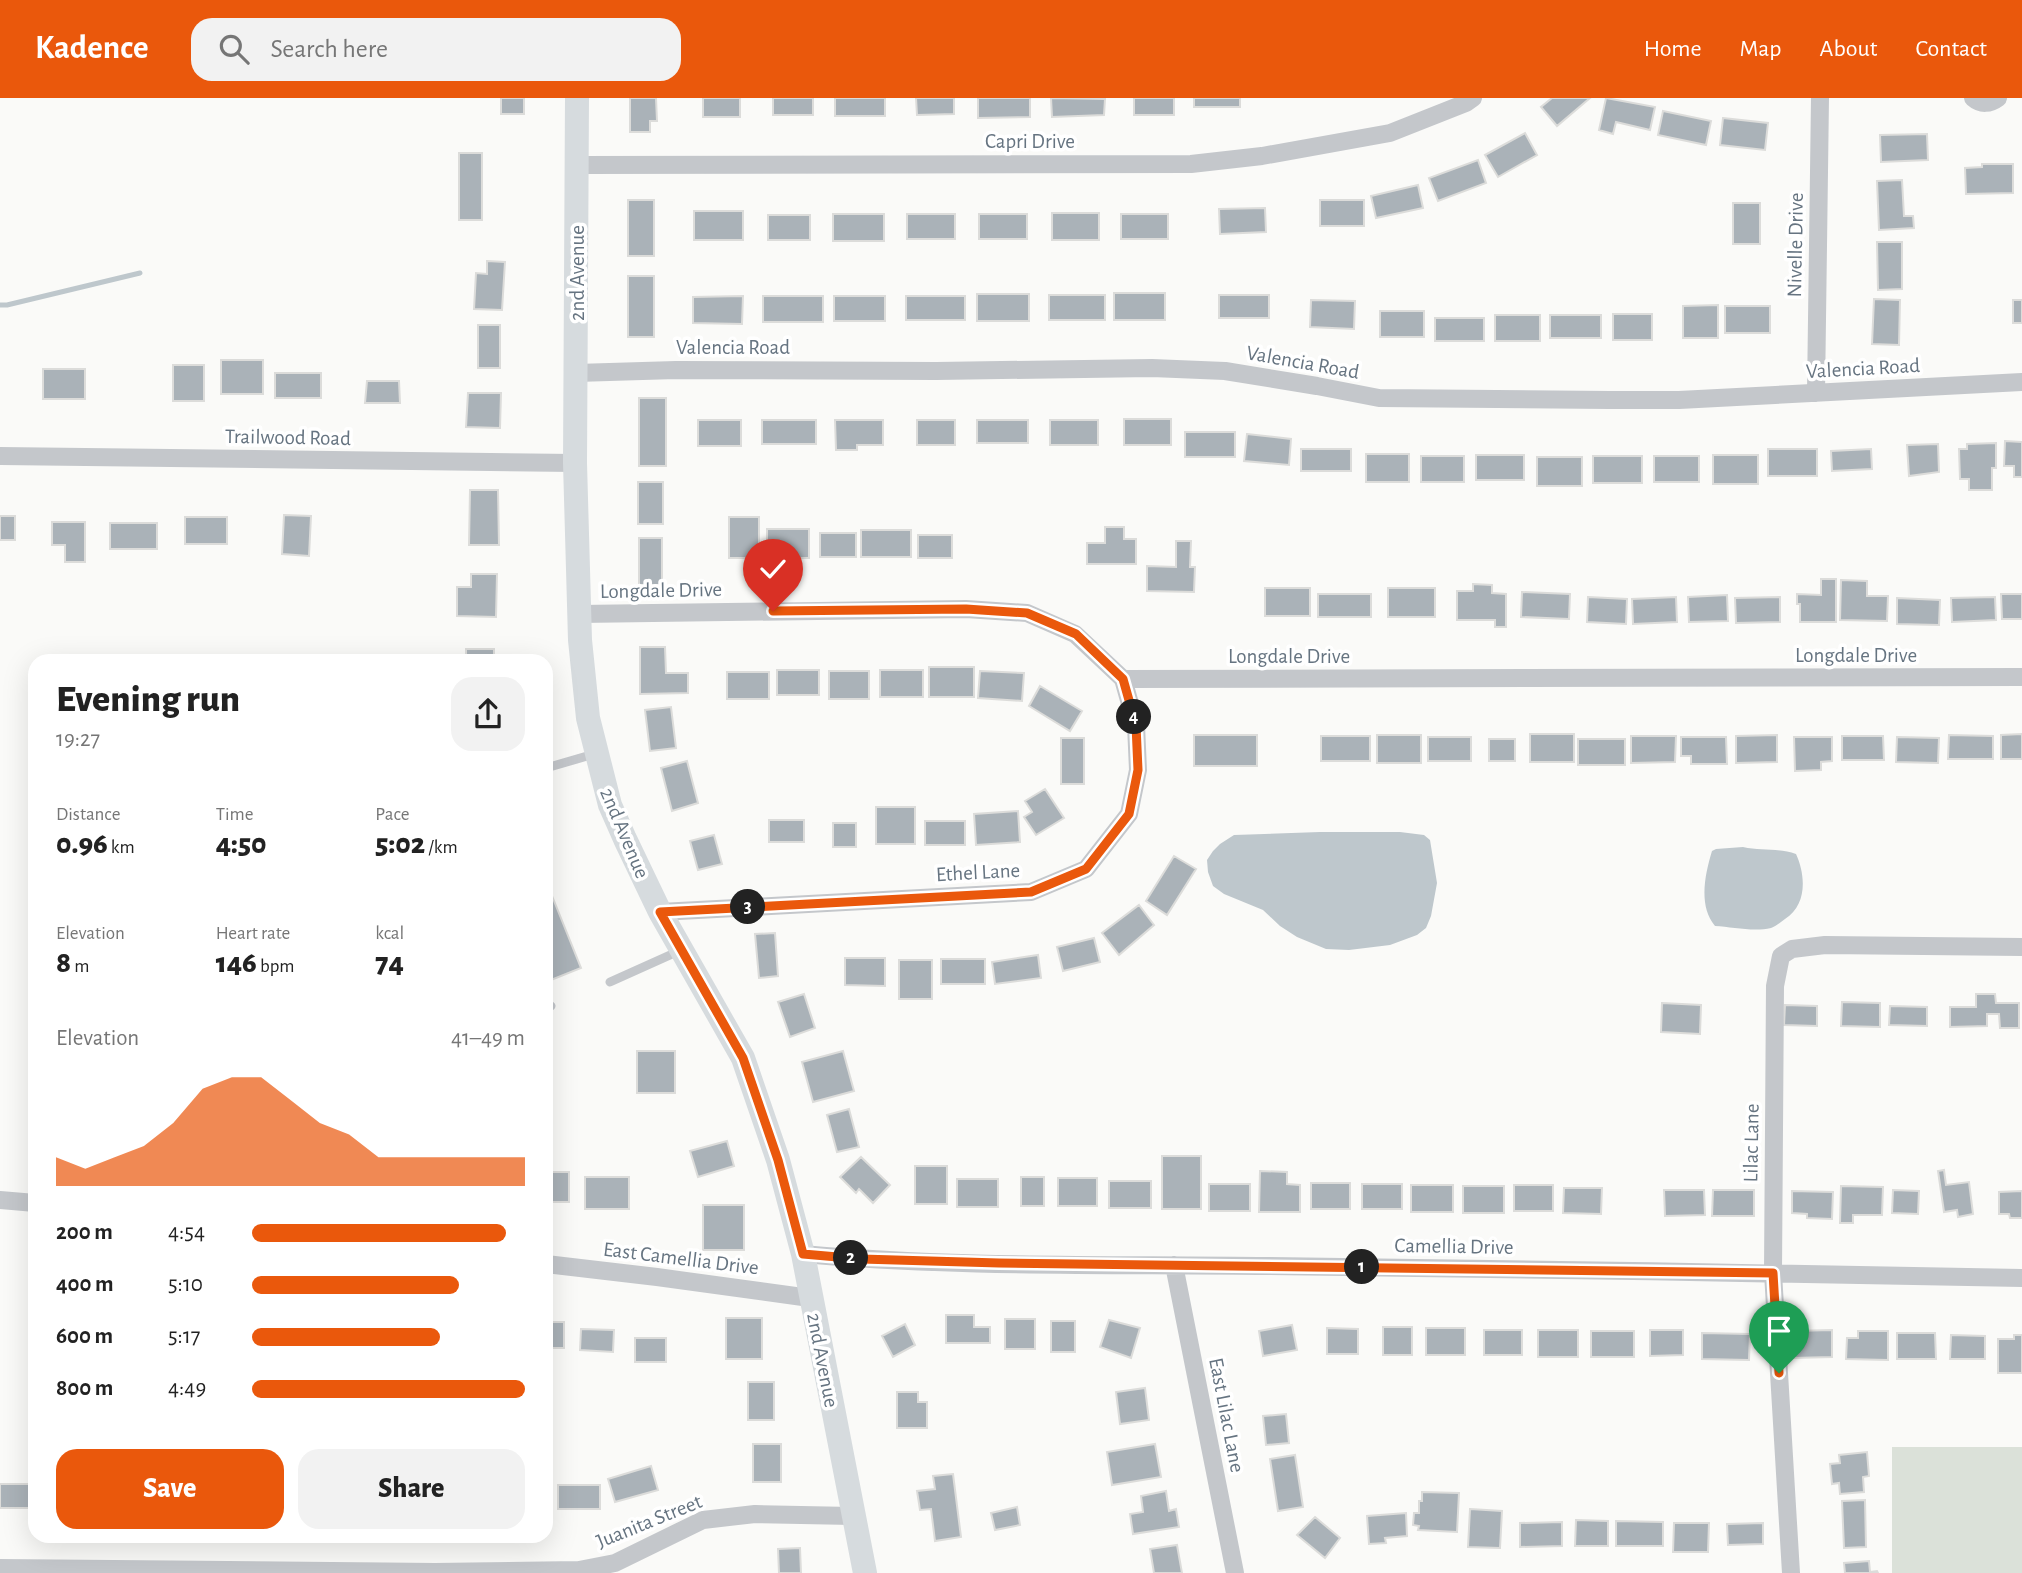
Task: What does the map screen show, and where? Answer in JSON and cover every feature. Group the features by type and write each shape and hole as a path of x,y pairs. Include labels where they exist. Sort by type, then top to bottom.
{"street":[{"name":"2nd Avenue","path":"577,98 575,463 579,614 584,687 596,754 610,805 660,912 743,1058 778,1160 803,1254 865,1573"},
{"name":"Capri Drive","path":"577,165 1191,164 1262,156 1390,133 1473,98"},
{"name":"Nivelle Drive","path":"1816,393 1820,98"},
{"path":"1973,98 1983,103 1998,98"},
{"name":"Valencia Road","path":"576,373 676,370 1152,368 1225,372 1379,398 1679,400 2022,382"},
{"name":"Trailwood Road","path":"0,456 575,463"},
{"name":"Longdale Drive","path":"579,614 966,609 1027,613 1076,634 1123,679 2022,677"},
{"name":"Ethel Lane","path":"660,912 1031,892 1086,869 1129,814 1138,770 1136,725 1123,679"},
{"name":"Lilac Lane","path":"1791,1573 1773,1273 1775,986 1781,956 1792,948 1825,944 2022,947"},
{"path":"0,1200 28,1202"},
{"name":"Camellia Drive","path":"803,1254 861,1259 2022,1278"},
{"name":"East Camellia Drive","path":"553,1265 657,1276 810,1298"},
{"name":"East Lilac Lane","path":"1174,1265 1235,1573"},
{"name":"Juanita Street","path":"0,1568 435,1572 579,1570 615,1563 703,1520 755,1514 853,1516"}],"lane":[{"path":"553,766 596,754"},
{"path":"610,982 682,950"}],"shaded area":[{"path":"1400,832 1424,835 1430,840 1437,883 1426,928 1417,935 1390,945 1349,950 1326,949 1297,937 1263,910 1224,894 1213,886 1207,860 1220,844 1234,835"},
{"path":"1743,847 1796,854 1802,871 1801,898 1797,906 1792,913 1771,928 1715,926 1706,909 1705,880 1712,851"},
{"path":"1892,1447 2022,1447 2022,1573 1892,1573"}],"building":[{"path":"501,98 524,98 524,114 501,114"},
{"path":"630,98 656,98 657,121 650,121 650,132 630,132"},
{"path":"703,98 740,98 740,117 703,117"},
{"path":"773,98 813,98 813,115 773,115"},
{"path":"835,98 885,98 885,116 835,116"},
{"path":"916,98 954,98 954,114 917,115"},
{"path":"978,98 1030,98 1030,117 978,118"},
{"path":"1051,98 1105,99 1104,115 1052,117"},
{"path":"1134,98 1174,98 1174,115 1134,115"},
{"path":"1194,98 1240,98 1240,107 1194,107"},
{"path":"1552,98 1590,98 1557,126 1541,107"},
{"path":"1606,98 1655,107 1650,130 1616,122 1613,134 1599,130"},
{"path":"1663,111 1711,121 1706,145 1658,135"},
{"path":"1723,118 1768,123 1765,150 1720,145"},
{"path":"1525,133 1537,155 1498,177 1485,155"},
{"path":"1927,134 1928,160 1881,162 1880,135"},
{"path":"459,153 482,153 482,220 459,220"},
{"path":"1478,160 1486,183 1438,201 1429,178"},
{"path":"1982,164 2013,164 2013,193 1966,194 1965,168 1982,167"},
{"path":"1902,180 1904,216 1913,216 1914,228 1879,230 1877,181"},
{"path":"1418,185 1423,208 1376,218 1371,196"},
{"path":"628,200 654,200 654,256 628,256"},
{"path":"1320,200 1364,200 1364,226 1320,226"},
{"path":"1733,203 1760,203 1760,244 1733,244"},
{"path":"1265,208 1266,232 1220,234 1219,209"},
{"path":"694,211 743,211 743,240 694,240"},
{"path":"1052,213 1099,213 1099,240 1052,240"},
{"path":"833,214 884,214 884,241 833,241"},
{"path":"907,214 955,214 955,239 907,239"},
{"path":"979,214 1027,214 1027,239 979,239"},
{"path":"1121,214 1168,214 1168,239 1121,239"},
{"path":"768,215 810,215 810,240 768,240"},
{"path":"1877,242 1902,242 1902,289 1878,290"},
{"path":"487,261 505,262 502,310 474,309 476,273 487,274"},
{"path":"628,276 654,276 654,337 628,337"},
{"path":"1114,293 1165,293 1165,320 1114,320"},
{"path":"977,294 1029,294 1029,321 977,321"},
{"path":"1049,295 1105,295 1105,320 1049,320"},
{"path":"1219,295 1269,295 1269,318 1219,318"},
{"path":"743,296 742,324 693,323 693,297"},
{"path":"763,296 823,296 823,322 763,322"},
{"path":"834,296 885,296 885,321 834,321"},
{"path":"906,296 965,296 965,320 906,320"},
{"path":"1874,299 1900,300 1899,345 1872,344"},
{"path":"1311,300 1355,301 1354,329 1310,327"},
{"path":"2013,300 2022,300 2022,323 2013,323"},
{"path":"1718,305 1718,338 1683,338 1683,306"},
{"path":"1725,306 1770,306 1770,333 1725,333"},
{"path":"1380,311 1424,311 1424,337 1380,337"},
{"path":"1613,314 1652,314 1652,340 1613,340"},
{"path":"1495,315 1540,315 1540,341 1495,341"},
{"path":"1550,315 1601,315 1601,338 1550,338"},
{"path":"1435,318 1484,318 1484,341 1435,341"},
{"path":"478,325 500,325 500,368 478,368"},
{"path":"221,360 263,360 263,394 221,394"},
{"path":"173,365 204,365 204,401 173,401"},
{"path":"43,369 85,369 85,399 43,399"},
{"path":"275,373 321,373 321,398 275,398"},
{"path":"367,381 399,381 400,403 365,403"},
{"path":"468,393 501,393 500,428 466,427"},
{"path":"639,398 666,398 666,466 639,466"},
{"path":"1124,419 1171,419 1171,445 1124,445"},
{"path":"698,420 741,420 741,446 698,446"},
{"path":"762,420 816,420 816,444 762,444"},
{"path":"835,420 883,420 883,445 857,445 857,450 836,450"},
{"path":"917,420 955,420 955,445 917,445"},
{"path":"977,420 1028,420 1028,443 977,443"},
{"path":"1050,420 1098,420 1098,445 1050,445"},
{"path":"1185,432 1235,432 1235,457 1185,457"},
{"path":"1247,434 1291,439 1289,465 1244,461"},
{"path":"2005,441 2022,442 2022,477 2014,477 2014,466 2004,466"},
{"path":"1996,443 1996,468 1992,468 1992,490 1969,490 1969,479 1960,479 1959,449 1967,449 1967,444"},
{"path":"1938,444 1939,472 1909,476 1907,445"},
{"path":"1301,449 1351,449 1351,471 1301,471"},
{"path":"1768,449 1817,449 1817,476 1768,476"},
{"path":"1871,449 1872,469 1832,471 1831,451"},
{"path":"1366,454 1409,454 1409,482 1366,482"},
{"path":"1476,455 1524,455 1524,480 1476,480"},
{"path":"1713,455 1758,455 1758,484 1713,484"},
{"path":"1421,456 1464,456 1464,482 1421,482"},
{"path":"1593,456 1642,456 1642,483 1593,483"},
{"path":"1654,456 1699,456 1699,482 1654,482"},
{"path":"1537,457 1582,457 1582,486 1537,486"},
{"path":"638,482 663,482 663,524 638,524"},
{"path":"470,490 498,490 499,545 469,545"},
{"path":"284,515 311,516 309,556 282,554"},
{"path":"0,516 15,516 15,540 0,540"},
{"path":"185,517 227,517 227,544 185,544"},
{"path":"729,517 759,517 759,558 729,558"},
{"path":"52,522 85,522 85,562 65,562 65,545 52,545"},
{"path":"110,523 157,523 157,549 110,549"},
{"path":"1105,527 1124,527 1124,539 1136,539 1136,564 1087,564 1087,543 1105,543"},
{"path":"767,529 809,529 809,558 767,558"},
{"path":"861,530 911,530 911,557 861,557"},
{"path":"820,533 856,533 856,557 820,557"},
{"path":"918,535 952,535 952,558 918,558"},
{"path":"639,538 662,538 662,585 639,585"},
{"path":"1176,541 1191,541 1190,567 1195,567 1194,592 1147,591 1147,566 1176,567"},
{"path":"471,574 497,574 496,617 457,616 457,587 471,587"},
{"path":"1821,579 1836,579 1836,622 1800,622 1797,594 1821,595"},
{"path":"1841,580 1867,581 1867,596 1888,596 1887,621 1840,620"},
{"path":"1473,584 1492,585 1492,593 1506,594 1506,627 1495,627 1495,620 1457,620 1457,591 1473,591"},
{"path":"1265,588 1310,588 1310,616 1265,616"},
{"path":"1388,588 1435,588 1435,617 1388,617"},
{"path":"1522,592 1570,594 1569,619 1521,617"},
{"path":"1318,594 1371,594 1371,617 1318,617"},
{"path":"2001,594 2022,594 2022,619 2002,619"},
{"path":"1727,595 1728,621 1689,622 1688,597"},
{"path":"1588,597 1627,599 1626,624 1587,622"},
{"path":"1676,597 1677,622 1633,624 1632,599"},
{"path":"1780,597 1780,622 1736,623 1735,598"},
{"path":"1995,597 1996,620 1952,622 1951,598"},
{"path":"1897,598 1940,600 1939,625 1897,624"},
{"path":"640,647 665,647 666,673 688,673 688,693 640,694"},
{"path":"466,649 494,649 494,654 466,654"},
{"path":"929,667 974,667 974,697 929,697"},
{"path":"777,670 819,670 819,695 777,695"},
{"path":"880,670 923,670 923,697 880,697"},
{"path":"829,671 869,671 869,699 829,699"},
{"path":"980,671 1024,673 1022,701 978,698"},
{"path":"727,672 769,672 769,699 727,699"},
{"path":"1040,686 1082,711 1070,731 1029,706"},
{"path":"671,707 676,748 650,751 645,710"},
{"path":"1530,734 1574,734 1574,762 1530,762"},
{"path":"2022,734 2022,759 2001,759 2001,735"},
{"path":"1194,735 1257,735 1257,766 1194,766"},
{"path":"1377,735 1421,735 1421,763 1377,763"},
{"path":"1777,735 1777,762 1736,763 1736,736"},
{"path":"1949,735 1993,736 1993,759 1948,759"},
{"path":"1321,736 1370,736 1370,761 1321,761"},
{"path":"1631,736 1676,736 1675,762 1631,763"},
{"path":"1842,736 1883,736 1884,760 1842,760"},
{"path":"1428,737 1471,737 1471,761 1428,761"},
{"path":"1681,737 1726,737 1727,764 1691,764 1691,756 1681,756"},
{"path":"1794,737 1832,737 1832,761 1821,762 1821,770 1795,771"},
{"path":"1897,737 1939,738 1938,763 1896,762"},
{"path":"1061,738 1084,738 1084,784 1061,784"},
{"path":"1489,739 1515,739 1515,761 1489,761"},
{"path":"1578,739 1625,739 1625,765 1578,765"},
{"path":"687,761 698,803 672,811 661,768"},
{"path":"1045,789 1064,818 1036,835 1024,817 1032,812 1025,801"},
{"path":"876,807 915,807 915,844 876,844"},
{"path":"1018,811 1020,842 976,845 974,814"},
{"path":"769,820 804,820 804,842 769,842"},
{"path":"925,821 965,821 965,845 925,845"},
{"path":"833,823 856,823 856,847 833,847"},
{"path":"714,835 722,864 698,870 690,841"},
{"path":"1174,856 1196,869 1167,915 1146,901"},
{"path":"553,898 581,968 553,979"},
{"path":"1139,905 1154,925 1119,955 1102,933"},
{"path":"775,933 778,976 759,978 755,934"},
{"path":"1094,938 1100,962 1063,971 1057,947"},
{"path":"1038,955 1041,978 995,984 992,962"},
{"path":"845,958 885,958 885,986 845,985"},
{"path":"941,959 985,959 985,984 941,984"},
{"path":"899,960 932,960 932,999 899,999"},
{"path":"804,994 815,1028 790,1037 778,1002"},
{"path":"1976,994 1995,994 1996,1003 2019,1003 2019,1028 2000,1028 1999,1014 1987,1014 1987,1026 1950,1027 1950,1007 1976,1007"},
{"path":"1842,1002 1880,1003 1880,1027 1841,1026"},
{"path":"1662,1003 1701,1005 1700,1034 1661,1032"},
{"path":"1785,1005 1817,1006 1817,1026 1784,1025"},
{"path":"1890,1006 1927,1007 1927,1026 1889,1025"},
{"path":"637,1051 675,1051 675,1093 637,1093"},
{"path":"843,1051 854,1091 813,1102 802,1062"},
{"path":"849,1109 859,1147 837,1152 827,1115"},
{"path":"727,1141 734,1166 698,1177 690,1151"},
{"path":"1162,1156 1201,1156 1201,1209 1162,1209"},
{"path":"861,1157 890,1185 873,1203 859,1189 856,1193 840,1177"},
{"path":"915,1166 947,1166 947,1204 915,1204"},
{"path":"1944,1170 1946,1185 1969,1182 1973,1214 1958,1217 1957,1210 1944,1212 1938,1171"},
{"path":"1260,1171 1287,1172 1287,1184 1300,1185 1300,1212 1259,1212"},
{"path":"553,1172 569,1172 569,1202 553,1202"},
{"path":"585,1177 629,1177 629,1209 585,1209"},
{"path":"1021,1177 1044,1177 1044,1206 1021,1206"},
{"path":"1058,1178 1097,1178 1097,1206 1058,1206"},
{"path":"957,1179 998,1179 998,1207 957,1207"},
{"path":"1109,1181 1151,1181 1151,1208 1109,1208"},
{"path":"1311,1183 1350,1183 1350,1209 1311,1209"},
{"path":"1209,1184 1250,1184 1250,1211 1209,1211"},
{"path":"1362,1184 1402,1184 1402,1209 1362,1209"},
{"path":"1411,1185 1453,1185 1453,1212 1411,1212"},
{"path":"1514,1185 1553,1185 1553,1211 1514,1211"},
{"path":"1463,1186 1504,1186 1504,1213 1463,1213"},
{"path":"1841,1186 1883,1187 1882,1215 1853,1215 1853,1223 1840,1223"},
{"path":"1564,1188 1602,1188 1601,1214 1563,1213"},
{"path":"1664,1190 1704,1190 1705,1215 1665,1216"},
{"path":"1713,1190 1754,1190 1754,1216 1712,1216"},
{"path":"1893,1190 1919,1191 1918,1214 1892,1213"},
{"path":"1792,1191 1833,1192 1832,1219 1807,1218 1807,1214 1792,1213"},
{"path":"2022,1191 2022,1218 1999,1214 1999,1192"},
{"path":"703,1205 744,1205 744,1250 703,1250"},
{"path":"946,1315 974,1315 974,1327 990,1327 990,1343 946,1343"},
{"path":"726,1318 762,1318 762,1359 726,1359"},
{"path":"1005,1319 1035,1319 1035,1349 1005,1349"},
{"path":"1109,1320 1140,1328 1131,1358 1100,1347"},
{"path":"1051,1321 1075,1321 1075,1352 1051,1352"},
{"path":"553,1322 564,1322 564,1348 553,1348"},
{"path":"905,1324 915,1345 893,1357 882,1336"},
{"path":"1292,1325 1297,1350 1263,1356 1259,1331"},
{"path":"1383,1327 1412,1327 1412,1355 1383,1355"},
{"path":"1327,1328 1358,1329 1358,1354 1327,1354"},
{"path":"1426,1328 1465,1328 1465,1355 1426,1355"},
{"path":"581,1329 614,1330 613,1352 580,1350"},
{"path":"1484,1330 1522,1330 1522,1355 1484,1355"},
{"path":"1538,1330 1578,1330 1578,1357 1538,1357"},
{"path":"1650,1330 1683,1330 1683,1355 1650,1356"},
{"path":"1832,1330 1832,1357 1792,1358 1792,1331"},
{"path":"1591,1331 1634,1331 1634,1357 1591,1357"},
{"path":"1858,1331 1888,1331 1888,1360 1846,1359 1847,1338 1858,1338"},
{"path":"1702,1333 1750,1334 1749,1360 1702,1359"},
{"path":"1897,1333 1935,1333 1936,1359 1897,1359"},
{"path":"1951,1335 1985,1336 1985,1359 1950,1359"},
{"path":"2014,1335 2022,1335 2022,1373 1998,1373 1998,1339 2014,1339"},
{"path":"635,1338 666,1338 666,1362 635,1362"},
{"path":"748,1382 774,1382 774,1420 748,1420"},
{"path":"1145,1388 1149,1420 1120,1424 1116,1392"},
{"path":"897,1392 918,1392 918,1402 927,1402 927,1428 897,1428"},
{"path":"1286,1414 1289,1443 1266,1445 1263,1416"},
{"path":"753,1444 781,1444 781,1482 753,1482"},
{"path":"1155,1444 1161,1477 1112,1485 1107,1452"},
{"path":"1867,1452 1869,1476 1863,1477 1864,1492 1840,1494 1839,1483 1832,1484 1830,1464 1840,1463 1839,1455"},
{"path":"1295,1455 1303,1507 1278,1511 1270,1459"},
{"path":"651,1466 658,1490 615,1502 608,1479"},
{"path":"953,1474 961,1537 935,1541 931,1509 920,1510 917,1491 935,1489 933,1476"},
{"path":"0,1484 28,1484 28,1508 0,1508"},
{"path":"558,1485 600,1485 600,1509 558,1509"},
{"path":"1166,1491 1169,1511 1176,1509 1179,1527 1133,1534 1130,1514 1143,1512 1141,1496"},
{"path":"1422,1492 1459,1493 1457,1532 1418,1530 1419,1526 1413,1525 1414,1513 1419,1513"},
{"path":"1865,1500 1866,1547 1844,1548 1842,1501"},
{"path":"1017,1507 1020,1525 995,1530 991,1513"},
{"path":"1470,1509 1502,1511 1500,1548 1468,1547"},
{"path":"1406,1513 1407,1536 1385,1538 1386,1543 1369,1544 1367,1516"},
{"path":"1315,1517 1340,1538 1325,1558 1297,1535"},
{"path":"1576,1520 1608,1521 1608,1546 1575,1546"},
{"path":"1616,1521 1663,1522 1663,1546 1616,1546"},
{"path":"1562,1522 1562,1546 1520,1547 1520,1523"},
{"path":"1674,1523 1709,1523 1708,1552 1673,1552"},
{"path":"1763,1523 1763,1544 1728,1545 1727,1524"},
{"path":"1177,1545 1182,1573 1154,1573 1150,1549"},
{"path":"800,1548 801,1573 779,1573 778,1549"},
{"path":"1869,1561 1870,1572 1878,1573 1845,1573 1844,1563"}],"waterway":[{"path":"0,305 140,273"}],"route":[{"path":"773,611 966,609 1027,613 1076,634 1123,679 1136,725 1138,770 1129,814 1086,869 1031,892 660,912 743,1058 778,1160 803,1254 861,1259 999,1263 1773,1273 1779,1373"}]}
